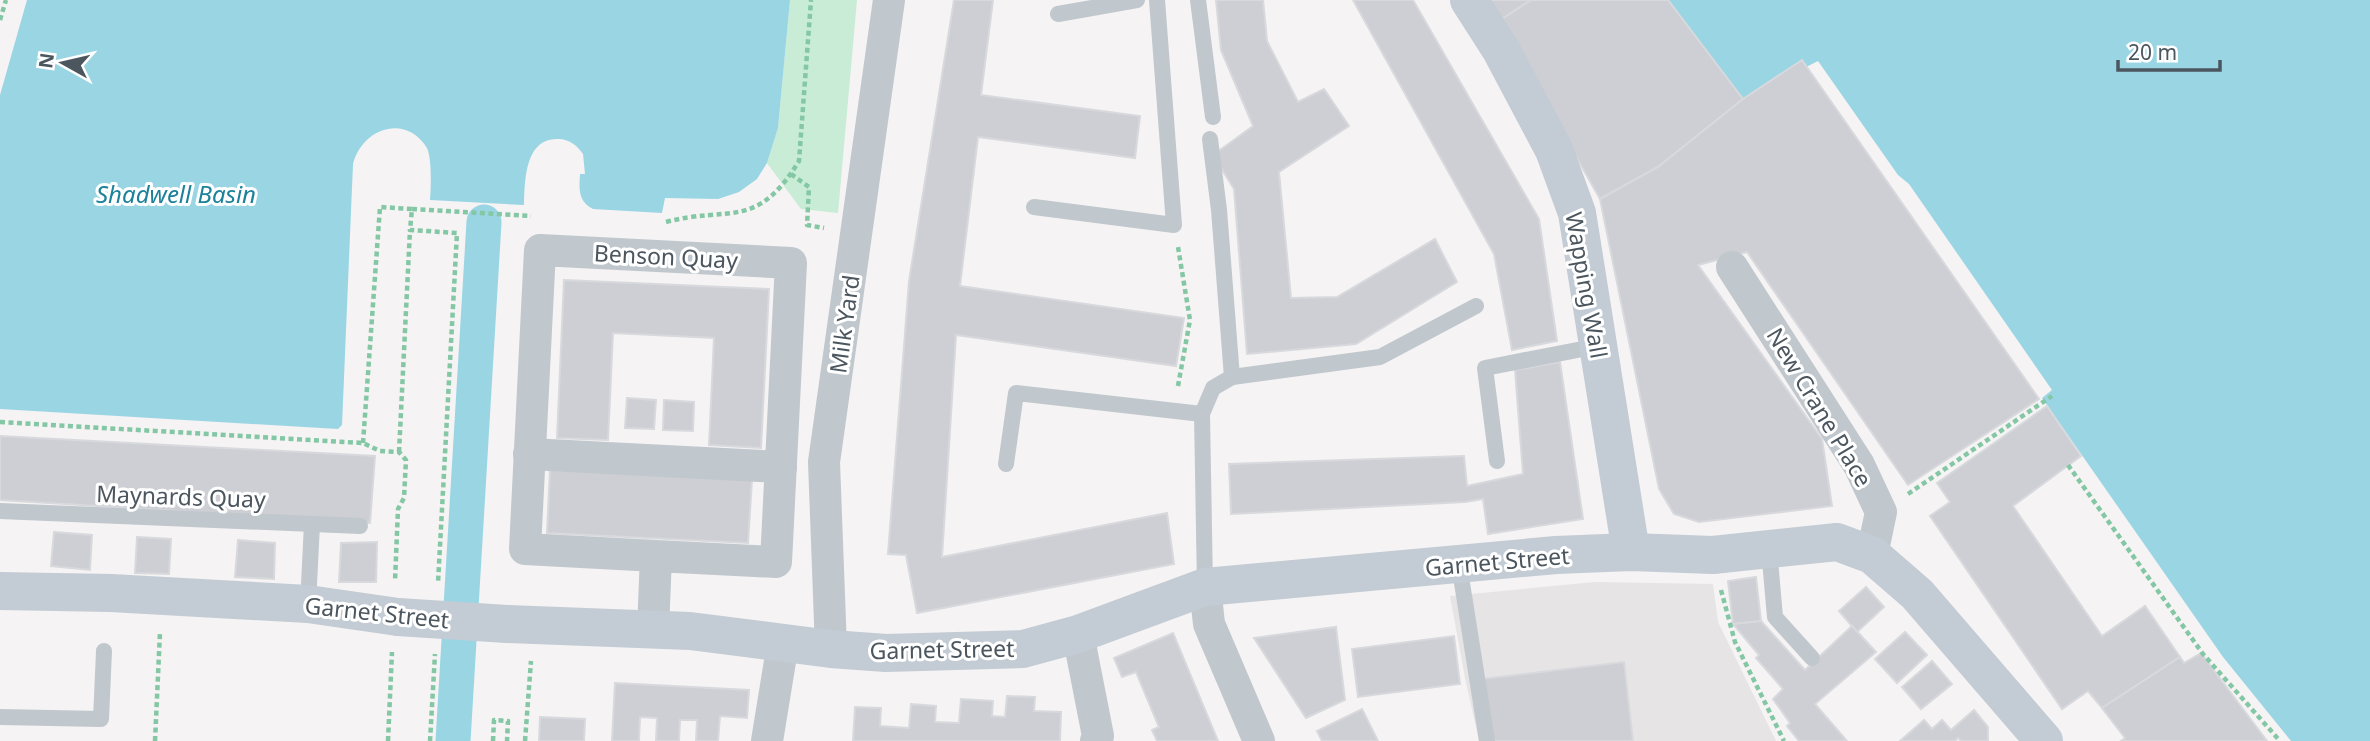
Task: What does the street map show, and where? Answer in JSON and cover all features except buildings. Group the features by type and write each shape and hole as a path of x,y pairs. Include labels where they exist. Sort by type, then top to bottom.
{"street":[{"name":"Milk Yard","path":"831,649 824,462 889,0"},
{"name":"Wapping Wall","path":"1469,0 1501,50 1554,150 1577,213 1631,552"},
{"name":"Benson Quay","path":"540,250 791,263 776,562 524,549 529,454 540,250"},
{"name":"New Crane Place","path":"1732,267 1859,465 1881,512 1871,555"},
{"path":"529,454 781,467"},
{"name":"Garnet Street","path":"0,591 111,593 308,604 398,617 690,631 831,649 886,653 1023,649 1078,634 1205,587 1556,555 1631,552 1713,555 1837,542 1871,555 1917,594 2041,740"},
{"path":"653,630 656,556"},
{"path":"1205,587 1209,624 1259,741"},
{"path":"1078,634 1098,736 1096,741"},
{"path":"767,741 783,643"}],"lane":[{"path":"1058,14 1137,0"},
{"path":"1034,208 1174,225 1157,0"},
{"path":"1198,0 1213,117"},
{"path":"1210,139 1219,210 1232,377"},
{"path":"1205,587 1202,414 1213,388 1232,377 1380,357 1476,306"},
{"path":"1497,461 1485,368 1598,346"},
{"path":"1006,464 1016,393 1202,414"},
{"name":"Maynards Quay","path":"0,511 360,526"},
{"path":"308,604 312,524"},
{"path":"1769,549 1775,617 1812,658"},
{"path":"1460,564 1487,741"},
{"path":"0,717 101,719 104,651"}],"path":[{"path":"0,20 6,0"},
{"path":"660,223 690,216 737,214 755,208 780,189 791,174 799,161 811,0"},
{"path":"791,174 809,187 807,225 824,228 825,235"},
{"path":"363,443 380,207 531,216"},
{"path":"0,422 363,443 380,451 396,452 412,209"},
{"path":"1173,410 1190,320 1174,225"},
{"path":"410,230 457,233 438,590"},
{"path":"1881,512 2033,413 2052,396"},
{"path":"2068,464 2203,654 2280,741"},
{"path":"1713,555 1735,642 1784,741"},
{"path":"520,624 525,741"},
{"path":"155,741 160,628"},
{"path":"430,741 435,645"},
{"path":"493,741 494,720 508,721 507,741"}],"shaded area":[{"path":"1595,582 1713,584 1718,622 1776,741 1479,741 1450,596"}],"green space":[{"path":"790,0 857,0 838,213 801,209 767,163 778,128"}],"water":[{"name":"Shadwell Basin","path":"27,0 790,0 778,128 767,163 757,179 739,192 718,199 665,198 662,213 593,209 580,194 580,174 585,174 583,154 572,143 556,139 545,141 532,155 526,175 524,205 430,200 429,153 418,137 397,128 386,129 365,141 353,164 342,425 338,429 0,409 0,95"},
{"path":"1668,0 2370,0 2370,741 2291,741 2223,657 2042,398 2052,390 1909,184 1898,175 1818,61 1743,99"}],"waterway":[{"path":"453,741 484,222"}]}
